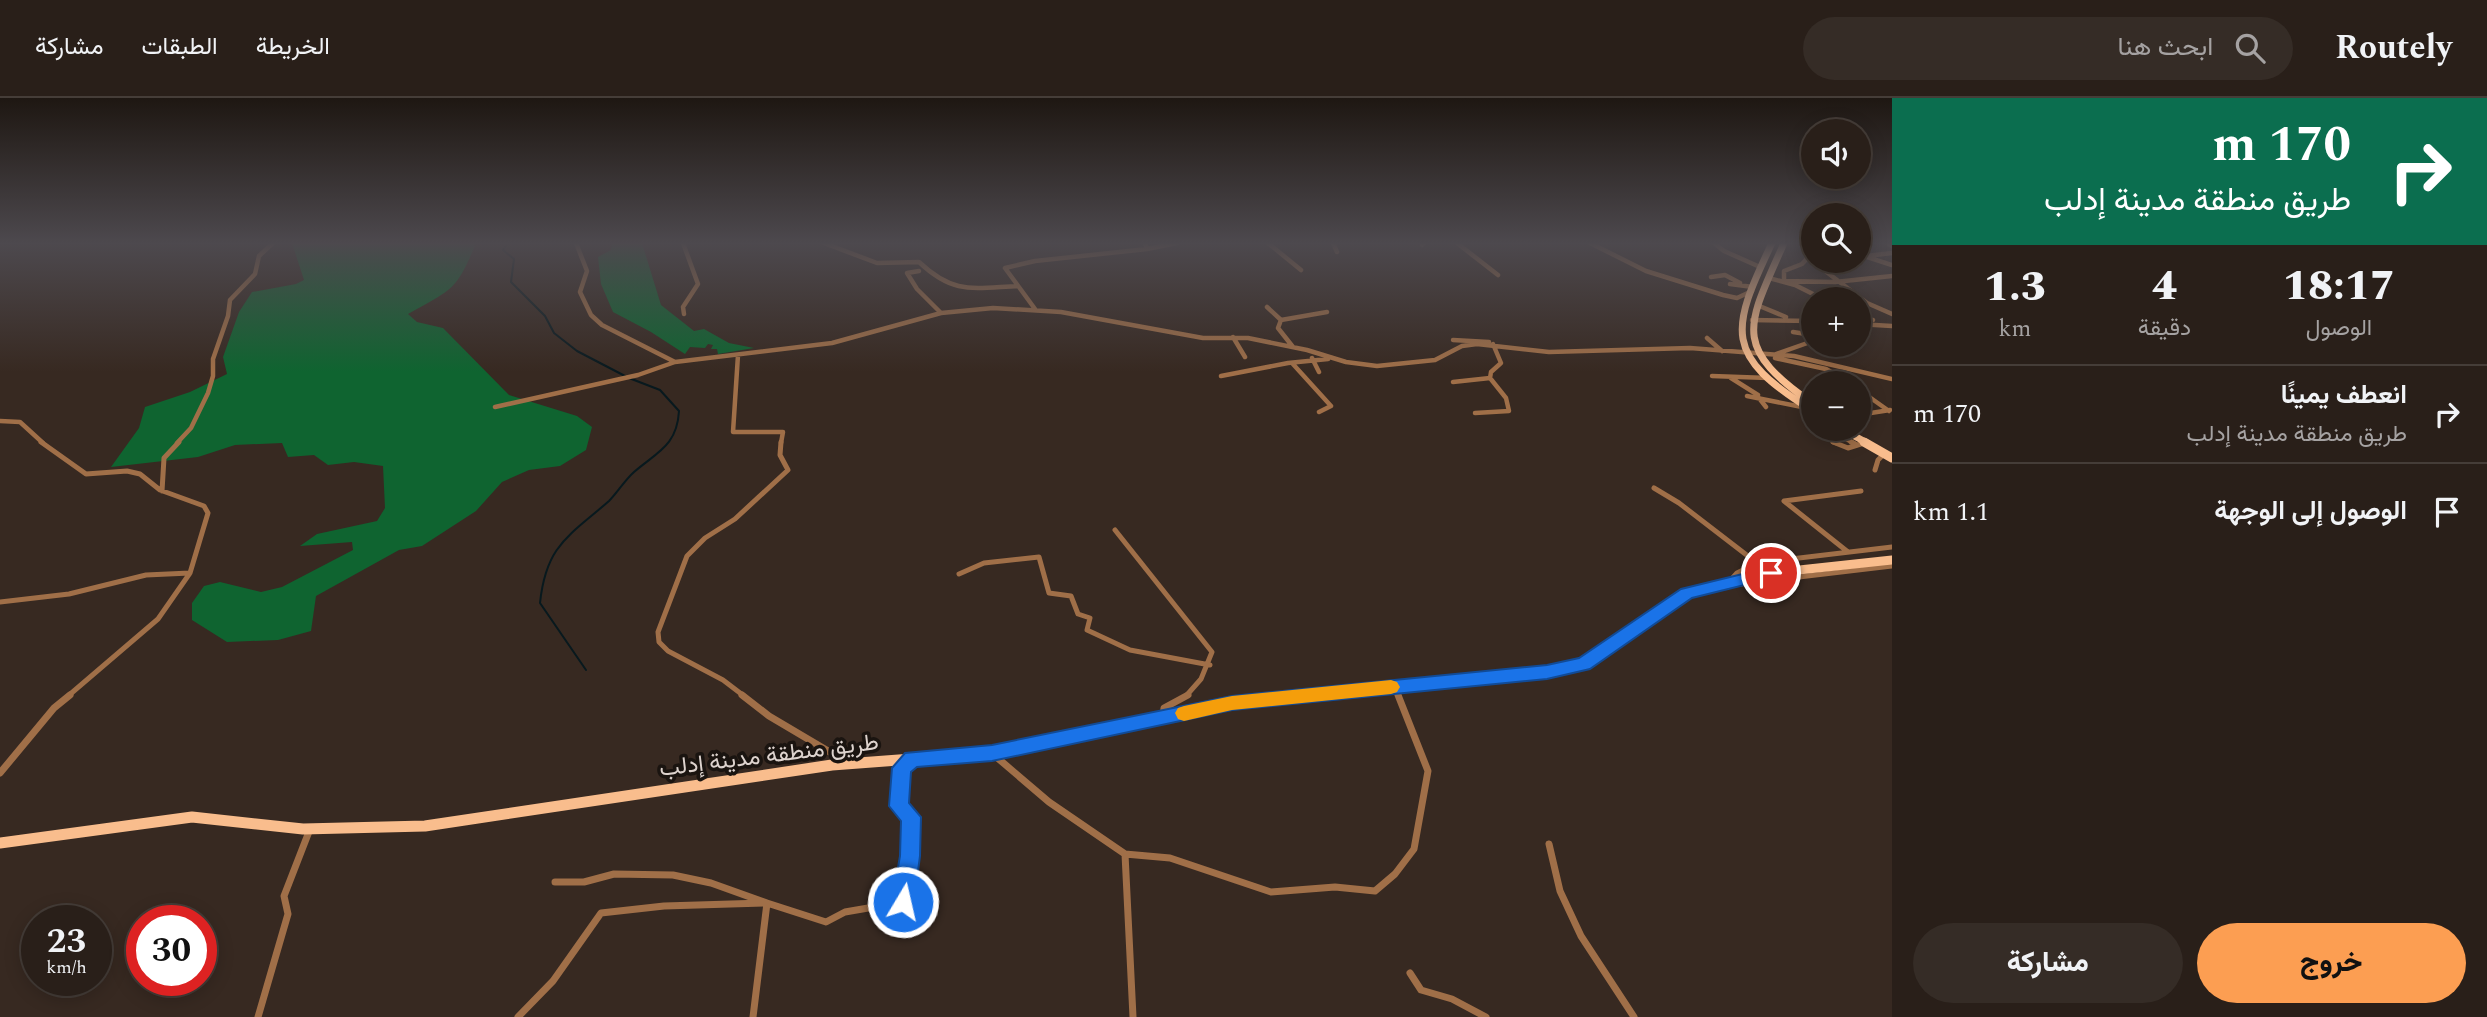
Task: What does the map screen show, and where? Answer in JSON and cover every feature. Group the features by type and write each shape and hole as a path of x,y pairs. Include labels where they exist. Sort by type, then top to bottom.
{"main road":[{"path":"1753,286 1744,308 1740,333 1747,353 1769,378 1801,401"},
{"path":"1765,286 1752,320 1751,340 1772,372 1801,399"},
{"path":"1857,441 1889,455"},
{"path":"1870,441 1889,455"},
{"name":"طريق منطقة مدينة إدلب","path":"1728,583 1761,569 1892,554"},
{"name":"طريق منطقة مدينة إدلب","path":"0,843 192,817 310,829 425,826 850,764 992,753 1232,703 1547,672 1584,664 1687,594 1771,573 1892,560"}],"street":[{"path":"162,491 164,458 191,428 208,393 213,376 213,359 228,316 230,300 244,286"},
{"path":"582,286 580,292 591,315 613,333 675,362"},
{"path":"684,314 683,307 697,286"},
{"path":"913,286 941,313"},
{"path":"954,286 959,288 1018,286 1035,309"},
{"path":"1694,286 1737,298 1752,289"},
{"path":"1745,286 1752,289"},
{"path":"1846,286 1867,303 1892,314"},
{"path":"1757,305 1792,319"},
{"path":"1267,307 1281,320"},
{"path":"495,407 631,376 675,362 832,343 941,313 974,308 1035,309 1130,323 1203,338 1233,337 1293,347 1358,364 1399,365 1435,359 1462,346 1494,344"},
{"path":"1281,320 1327,312"},
{"path":"1281,320 1278,328 1293,347"},
{"path":"1752,320 1801,320"},
{"path":"1871,325 1892,326"},
{"path":"1793,332 1801,333"},
{"path":"1233,337 1245,357"},
{"path":"1707,338 1722,351"},
{"path":"1453,340 1475,339 1549,352 1690,348 1794,356 1892,379"},
{"path":"1475,413 1509,411 1506,398 1490,378 1491,372 1501,363 1494,344"},
{"path":"1776,355 1776,352 1801,345"},
{"path":"1311,351 1319,372"},
{"path":"1767,354 1830,371"},
{"path":"738,355 735,366 733,432 783,432 778,447 788,470 735,519 705,538 687,556 665,608 658,632 659,642 668,650 723,680 769,716 850,764"},
{"path":"1221,376 1312,359 1333,359"},
{"path":"1293,363 1331,406 1319,412"},
{"path":"1712,376 1769,378"},
{"path":"1730,377 1761,398 1766,407"},
{"path":"1453,383 1490,378"},
{"path":"1747,396 1801,406"},
{"path":"1871,398 1890,410"},
{"path":"1871,413 1890,410"},
{"path":"0,421 20,422 32,435 86,474 127,471 140,474 162,491 204,506 208,513 190,573 158,619 54,708 0,773"},
{"path":"1852,441 1861,444"},
{"path":"1833,442 1844,447 1861,444"},
{"path":"1875,470 1878,460 1889,455"},
{"path":"1654,488 1679,503 1757,563"},
{"path":"1848,552 1784,501 1861,491"},
{"path":"1115,530 1212,652 1210,665 1202,681 1180,702 1164,708 1163,718"},
{"path":"1892,547 1757,563 1737,573 1728,583 1735,585 1892,566"},
{"path":"959,574 984,563 1039,557 1049,593 1071,596 1078,614 1090,618 1087,630 1109,643 1176,661 1210,665"},
{"path":"0,602 69,594 146,575 190,573"},
{"path":"992,753 1049,802 1125,854 1170,858 1271,892 1335,887 1375,891 1395,874 1414,849 1428,771 1395,687"},
{"path":"555,882 587,881 610,874 644,872 693,877 737,889 767,903 826,922 845,912 903,902 910,856 911,817 899,806 901,768 912,759"},
{"path":"258,1017 288,914 284,896 310,829"},
{"path":"1549,844 1560,891 1581,936 1634,1017"},
{"path":"1125,854 1133,1017"},
{"path":"518,1017 553,981 601,913 664,906 767,903"},
{"path":"753,1017 767,903"},
{"path":"1410,973 1421,990 1452,999 1486,1017"}],"green space":[{"path":"286,286 453,286 408,314 417,322 443,328 509,395 577,416 592,427 586,450 560,466 529,470 502,482 476,511 422,546 399,550 316,596 311,631 278,640 227,642 192,620 192,603 204,586 220,582 261,592 282,587 353,550 352,542 300,546 317,534 377,521 385,508 383,466 354,462 328,465 314,455 288,457 282,443 235,445 198,457 111,467 139,428 145,407 190,392 227,374 223,357 239,312 252,292"},
{"path":"602,286 655,286 661,305 694,331 704,329 729,343 754,348 718,354 717,349 711,349 713,345 708,344 705,348 690,347 685,354 613,312"}],"waterway":[{"path":"515,286 545,316 554,333 577,351 625,376"},
{"path":"586,670 540,603 548,568 562,543 609,501 634,472 664,447 674,432 679,411 660,390 629,378"}],"slow traffic":[{"path":"1184,713 1232,703 1391,687"}],"route":[{"path":"903,902 910,856 911,817 899,806 901,768 912,759 992,753 1232,703 1547,672 1584,664 1687,594 1771,573"}]}
